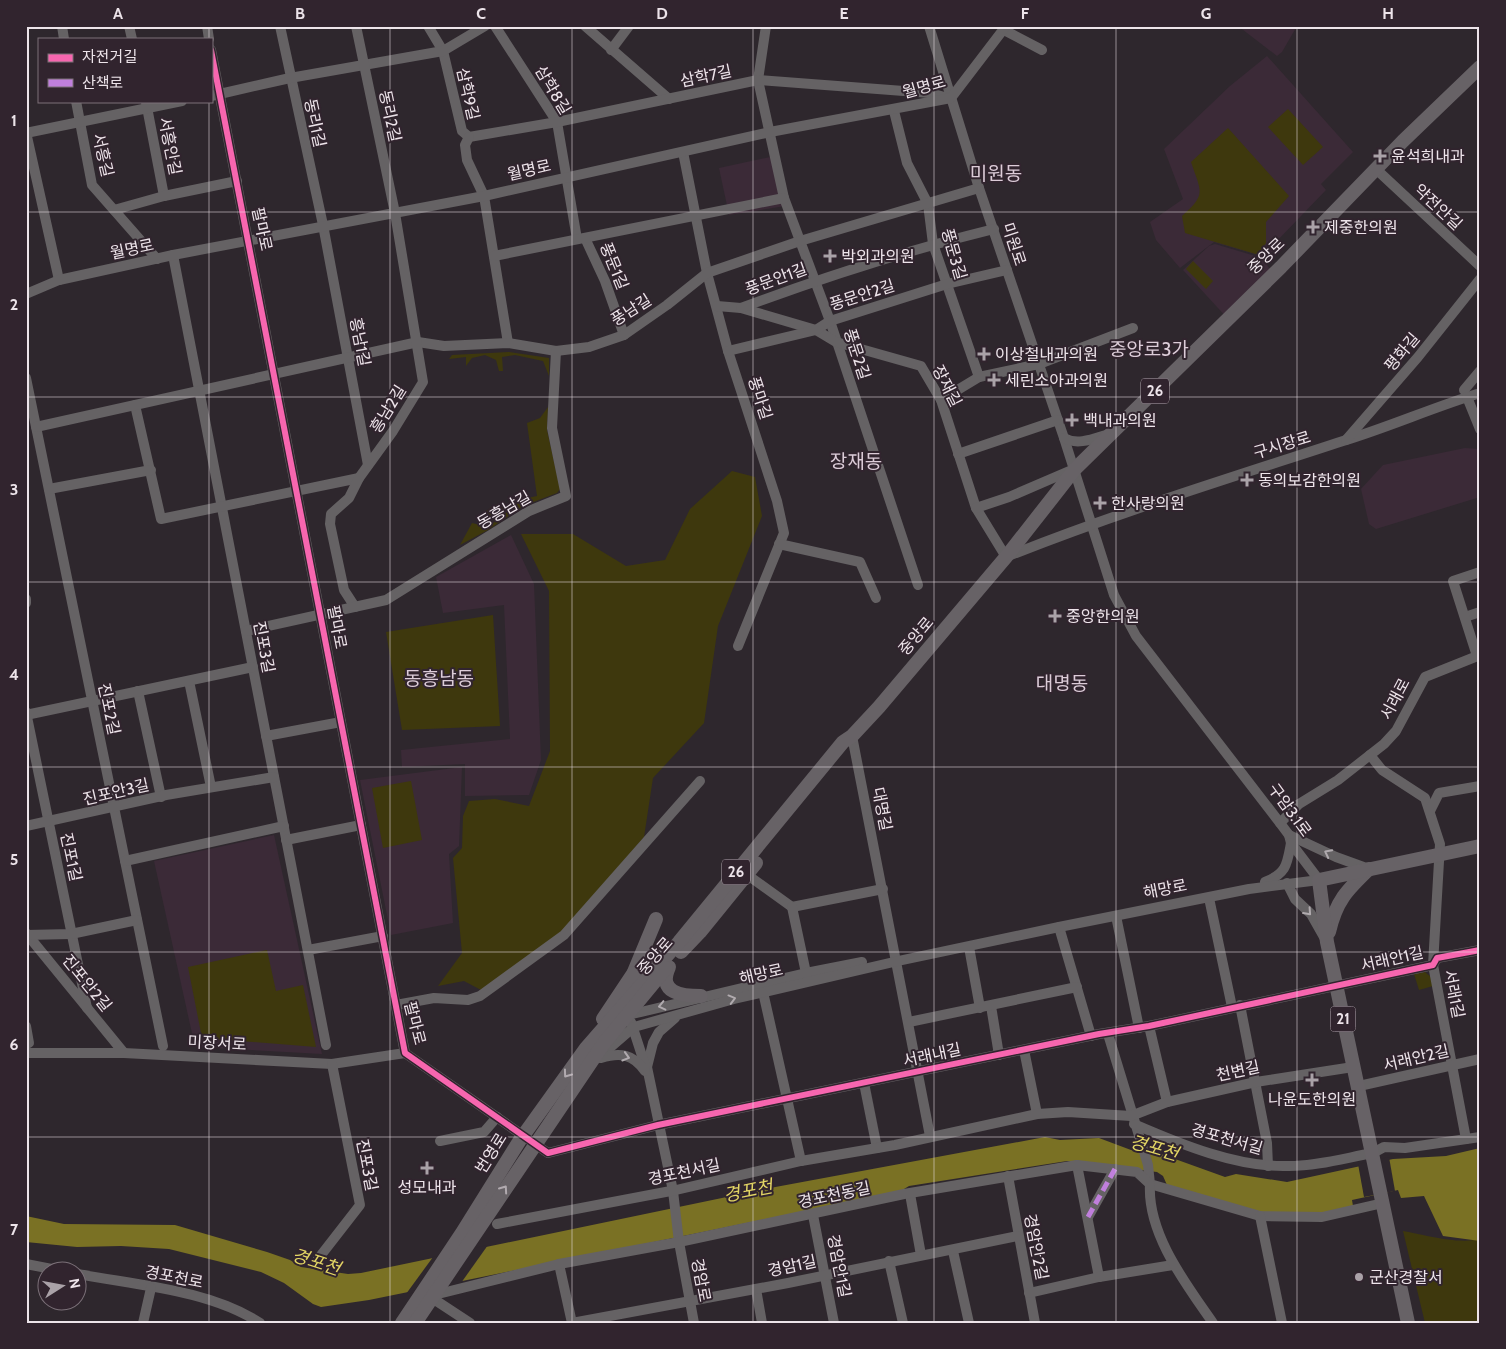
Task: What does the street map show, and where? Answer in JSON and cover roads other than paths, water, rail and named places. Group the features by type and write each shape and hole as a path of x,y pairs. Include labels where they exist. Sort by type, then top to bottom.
{"main road":[{"name":"중앙로","path":"623,1012 668,959 700,932 743,871 843,742 852,736 879,707 1006,557 1075,469 1377,170 1403,141 1480,67"},
{"name":"해망로","path":"1319,880 1480,846"},
{"path":"1327,942 1332,917 1343,894 1369,869"},
{"name":"중앙로","path":"668,959 678,942 743,871"},
{"name":"구암3.1로","path":"1319,880 1327,942 1373,1155"},
{"path":"586,1048 611,1004 633,974 656,919 654,935 658,947 666,949 678,942"},
{"path":"633,974 668,959"},
{"path":"668,959 666,973 670,989 680,995 701,996"},
{"name":"번영로","path":"402,1323 432,1294 462,1233 522,1137 586,1048 623,1012"},
{"name":"번영로","path":"415,1323 432,1294 476,1229 593,1062 623,1012"},
{"name":"21","path":"1373,1155 1408,1323"}],"street":[{"name":"동리1길","path":"280,26 323,225"},
{"name":"동리2길","path":"356,26 395,213"},
{"name":"삼학9길","path":"428,26 443,51 462,131 469,138 465,145 467,160 484,196 508,343"},
{"path":"216,95 290,78 443,51 485,26"},
{"name":"삼학8길","path":"495,26 557,122 567,177"},
{"path":"585,26 669,99"},
{"path":"611,50 629,26"},
{"name":"미원로","path":"929,26 979,188 1075,469"},
{"path":"758,80 764,27"},
{"path":"1005,28 1042,50"},
{"name":"월명로","path":"26,294 59,280 173,255 323,225 484,196 770,132 894,111 951,98 1005,28"},
{"name":"팔마로","path":"212,59 216,95 250,239 274,376 405,1053 535,1145"},
{"name":"삼학7길","path":"469,138 557,122 758,80 930,94 951,98"},
{"name":"풍문2길","path":"758,80 784,198 830,321 918,585"},
{"name":"서흥길","path":"76,102 92,185 157,259"},
{"path":"59,280 26,133 81,123 146,105 173,102"},
{"name":"서흥안길","path":"146,105 164,196"},
{"name":"풍문3길","path":"894,111 907,163 928,204 933,244 979,377"},
{"name":"풍마길","path":"683,152 694,216 707,273 728,351 777,501 784,533 738,646"},
{"name":"약전안길","path":"1377,170 1480,266"},
{"name":"풍문1길","path":"567,177 581,238 605,282 624,335"},
{"path":"114,210 164,196 237,181"},
{"name":"풍남길","path":"36,427 200,390 274,376 348,356 418,342 444,346 508,343 556,350 589,347 624,335 667,306 707,273 800,241 979,188"},
{"path":"494,256 784,198"},
{"name":"흥남2길","path":"355,606 344,590 330,524 331,514 349,498 359,478 393,431 423,382 418,342 395,213"},
{"name":"흥남1길","path":"323,225 368,465"},
{"name":"풍문안1길","path":"741,308 814,281 933,244 994,229"},
{"name":"진포3길","path":"173,255 326,1045"},
{"name":"풍문안2길","path":"728,351 816,330 830,321 947,284 1007,270"},
{"name":"평화길","path":"1345,441 1476,291 1480,279"},
{"name":"장재길","path":"717,306 741,308 816,330 836,342 921,366 941,400 976,508 1006,557"},
{"path":"941,400 979,377 1039,364 1133,328"},
{"name":"동흥남길","path":"320,614 386,600 528,511 566,496 552,428 556,350"},
{"path":"1480,370 1465,394 1480,429"},
{"name":"진포2길","path":"26,378 163,1046"},
{"name":"구시장로","path":"1092,524 1345,441 1465,394 1480,394"},
{"path":"135,405 161,520 359,478"},
{"path":"958,454 1058,420"},
{"path":"1064,438 1071,442 1086,441 1112,433"},
{"name":"중앙로","path":"976,508 1009,498 1075,469"},
{"name":"구암3.1로","path":"1075,469 1114,595 1136,636 1280,823 1319,880"},
{"path":"49,490 151,470"},
{"name":"중앙로","path":"1006,557 1092,524"},
{"path":"779,544 860,562 876,598"},
{"path":"1478,655 1453,581 1480,572"},
{"path":"1465,617 1480,612"},
{"name":"팔마로","path":"246,631 320,614"},
{"name":"서래로","path":"1280,823 1299,804 1338,780 1370,755 1396,731 1425,677 1478,655"},
{"path":"27,714 253,667"},
{"path":"189,680 212,787"},
{"path":"138,691 161,797"},
{"name":"진포1길","path":"27,714 87,1008"},
{"path":"266,736 341,722"},
{"name":"대명길","path":"852,736 898,961"},
{"path":"1370,755 1382,770 1425,798 1440,844 1440,855"},
{"name":"진포안3길","path":"26,826 161,797 274,777"},
{"path":"396,1005 434,998 468,1000 480,996 564,935 700,781"},
{"path":"1430,811 1439,793 1480,786"},
{"path":"125,860 284,826"},
{"path":"286,840 361,826"},
{"path":"1249,889 1277,878 1287,867 1290,839 1369,869"},
{"name":"서래1길","path":"1440,855 1433,965 1466,1138"},
{"path":"743,871 792,907 883,889"},
{"name":"해망로","path":"634,1027 763,992 898,961 1249,889 1319,880"},
{"path":"1287,883 1295,899 1312,914 1327,942"},
{"path":"1209,898 1256,1082 1267,1143 1268,1166"},
{"name":"해망로","path":"792,907 806,973"},
{"path":"1116,916 1139,1028"},
{"path":"27,934 71,934 137,920"},
{"path":"1059,928 1091,1036"},
{"name":"진포안2길","path":"27,934 124,1053"},
{"path":"308,950 383,936"},
{"path":"969,947 999,1054"},
{"name":"서래안1길","path":"1336,986 1433,965 1437,958 1480,950"},
{"name":"해망로","path":"623,1012 886,958 898,961"},
{"name":"서래내길","path":"898,961 918,1072"},
{"name":"서래내길","path":"535,1145 548,1153 658,1125 864,1084 999,1054 1150,1026 1336,986"},
{"path":"909,1022 1077,987"},
{"path":"763,992 801,1161"},
{"path":"623,1012 634,1027 649,1075 673,1191"},
{"path":"649,1075 649,1054 659,1032 667,1023 684,1013"},
{"name":"미장서로","path":"26,1026 28,1048 332,1064 405,1053"},
{"path":"1150,1026 1167,1102"},
{"path":"593,1062 634,1027"},
{"path":"1108,1034 1148,1165 1150,1197 1154,1214 1173,1265 1213,1323"},
{"path":"1024,1050 1037,1114"},
{"path":"593,1062 612,1055 630,1056 641,1064 649,1075"},
{"name":"서래안2길","path":"1359,1086 1480,1059"},
{"name":"진포3길","path":"318,1258 360,1205 332,1064"},
{"name":"천변길","path":"1133,1120 1167,1102 1256,1082 1353,1066"},
{"path":"918,1072 930,1136"},
{"path":"864,1084 877,1148"},
{"name":"경포천서길","path":"497,1224 673,1191 801,1161 877,1148 1037,1114 1086,1113 1133,1120 1224,1157 1268,1166 1290,1166 1373,1155"},
{"path":"440,1141 484,1132 497,1117"},
{"path":"1373,1155 1384,1147 1405,1148 1480,1137"},
{"path":"1077,1165 1099,1277"},
{"name":"경포천동길","path":"432,1294 558,1264 678,1242 910,1194 1077,1165 1137,1172 1150,1184 1260,1216 1322,1217 1382,1199"},
{"path":"1088,1217 1115,1170"},
{"name":"경암안2길","path":"1008,1176 1035,1323"},
{"path":"1150,1197 1168,1189"},
{"name":"경암로","path":"673,1191 678,1242 694,1323"},
{"path":"910,1194 921,1255"},
{"name":"경암안1길","path":"813,1215 834,1323"},
{"path":"1260,1216 1282,1323"},
{"name":"경암1길","path":"572,1323 633,1318 690,1302 889,1261 953,1251 1018,1236"},
{"path":"953,1251 969,1323"},
{"path":"889,1261 902,1323"},
{"path":"558,1264 572,1323"},
{"path":"1029,1292 1099,1277 1173,1265"},
{"name":"경포천로","path":"88,1276 208,1299 246,1313 260,1323"},
{"path":"143,1323 151,1288"},
{"path":"756,1289 762,1323"},
{"path":"432,1294 470,1323"}],"place":[{"name":"윤석희내과","path":"1380,156"},
{"name":"제중한의원","path":"1313,227"},
{"name":"박외과의원","path":"830,256"},
{"name":"이상철내과의원","path":"984,354"},
{"name":"세린소아과의원","path":"994,380"},
{"name":"백내과의원","path":"1072,420"},
{"name":"동의보감한의원","path":"1247,480"},
{"name":"한사랑의원","path":"1100,503"},
{"name":"중앙한의원","path":"1055,616"},
{"name":"나윤도한의원","path":"1312,1080"},
{"name":"성모내과","path":"427,1168"},
{"name":"군산경찰서","path":"1359,1277"}],"district":[{"name":"미원동","path":"996,173"},
{"name":"중앙로3가","path":"1149,349"},
{"name":"장재동","path":"856,461"},
{"name":"동흥남동","path":"439,678"},
{"name":"대명동","path":"1062,683"}],"water label":[{"name":"경포천","path":"1154,1148"},
{"name":"경포천","path":"748,1191"},
{"name":"경포천","path":"316,1262"}]}
